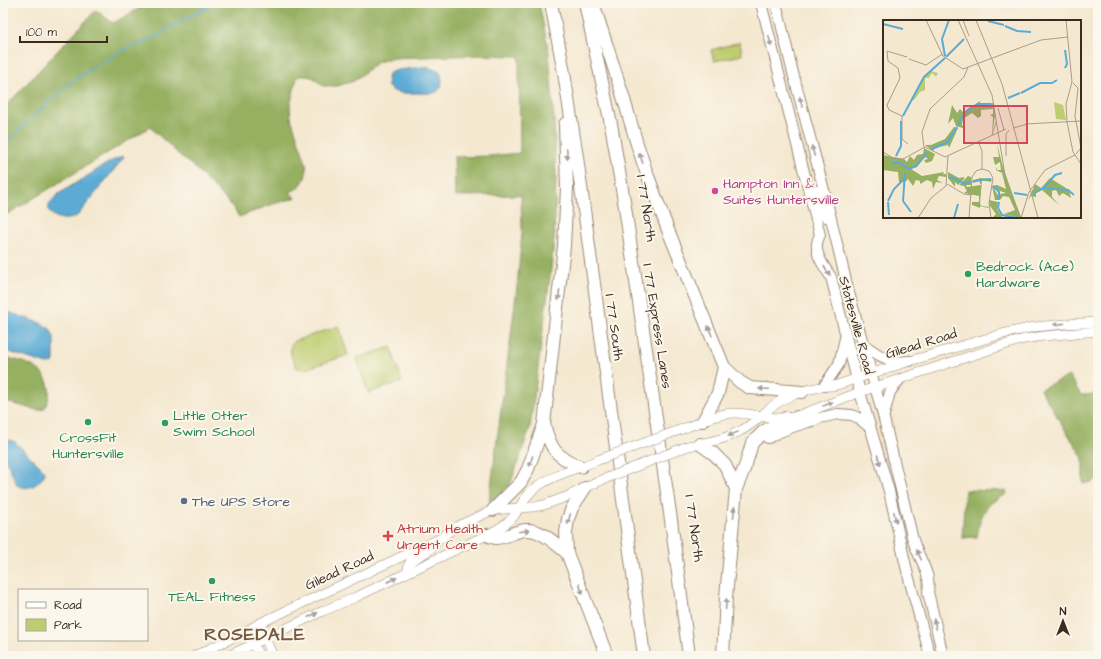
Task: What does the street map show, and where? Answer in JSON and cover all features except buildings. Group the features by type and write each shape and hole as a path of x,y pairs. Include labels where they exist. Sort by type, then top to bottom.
{"highway":[{"name":"I 77 South","path":"551,3 577,157 644,656"},
{"path":"558,3 583,149 652,656"},
{"name":"I 77 Express Lanes","path":"585,3 611,124 625,207 667,488 690,656"},
{"path":"593,3 646,171 668,230 724,367 740,382 750,388 802,392"},
{"name":"I 77 North","path":"593,3 618,123 632,206 678,511 697,656"},
{"path":"493,510 521,482 528,469 544,424 566,217 566,136 556,32"},
{"path":"703,421 718,393 724,367"},
{"path":"723,656 727,589 736,489 746,464 752,443 768,429 792,417"},
{"path":"746,464 758,447 771,435 792,426 815,419"},
{"path":"544,424 549,442 555,451 566,460 581,467"},
{"path":"694,445 709,450 720,459 725,465 736,489"},
{"path":"585,488 572,508 568,519 566,553 607,656"},
{"path":"487,536 496,538 529,529 549,538 566,553"}],"main road":[{"name":"Statesville Road","path":"761,3 820,235 817,243 818,256 831,277 856,378 889,491 907,571 930,656"},
{"name":"Statesville Road","path":"776,3 863,344 884,419 913,540 928,574 928,592 943,656"},
{"path":"808,186 817,192 824,215 832,218"},
{"path":"820,235 826,233 829,234 833,247 840,255"},
{"name":"Gilead Road","path":"194,656 247,631 258,624 441,538 462,524 493,510 544,505 602,480 694,445 738,433 755,422 778,402 802,392 824,386 834,386 910,361 1013,331 1050,325 1098,322"},
{"path":"966,358 969,351 1009,337 1013,331"},
{"name":"Gilead Road","path":"228,656 487,536 508,522 529,493 538,486 553,478 598,460 719,415 743,413 778,418 792,417 860,392 1024,339 1098,331"},
{"path":"824,386 839,364 845,336"},
{"path":"863,344 883,357 894,361 910,361"},
{"path":"917,373 919,366 957,354 962,350 961,346"},
{"path":"884,419 890,392 900,379"},
{"path":"792,417 815,419 838,414 852,415 860,419 870,428"},
{"path":"408,572 410,562 425,553 441,538"},
{"path":"907,571 912,571 914,573 918,592 922,594 928,592"},
{"path":"258,624 273,656"},
{"path":"247,631 259,656"}],"green space":[{"path":"149,3 539,3 549,53 554,119 556,178 554,240 530,428 510,485 501,495 489,501 517,287 522,232 521,195 455,196 454,157 520,153 519,56 480,55 394,58 377,62 354,81 337,86 323,86 314,78 300,76 297,78 290,106 291,118 306,163 304,181 295,190 290,192 295,198 273,204 239,217 233,207 193,166 150,127 3,217 3,109 96,10 113,23"},
{"path":"740,42 742,55 714,61 711,50"},
{"path":"339,326 348,355 305,369 297,368 292,358 291,351 294,341"},
{"path":"391,347 402,382 368,393 357,358"},
{"path":"3,357 25,363 43,374 49,388 47,404 44,409 37,410 3,401"},
{"path":"1069,376 1081,395 1098,394 1098,478 1092,482 1083,484 1083,458 1040,389"},
{"path":"965,490 1006,491 1007,494 988,506 982,516 977,537 962,538"}],"water":[{"path":"421,67 439,71 442,84 440,89 434,93 402,93 391,90 388,87 387,75 393,71"},
{"path":"123,156 124,157 78,215 70,219 63,219 52,215 49,206 60,193 106,164"},
{"path":"3,310 43,324 50,329 54,337 53,363 47,364 3,350"},
{"path":"10,440 15,442 43,469 45,473 43,477 33,486 25,488 17,485 3,453 3,443"}],"waterway":[{"path":"3,146 45,105 77,78 127,48 138,45 161,34 167,29 214,3"}],"place":[{"name":"Hampton Inn & Suites Huntersville","path":"715,191"},
{"name":"Bedrock (Ace) Hardware","path":"968,274"},
{"name":"CrossFit Huntersville","path":"88,422"},
{"name":"Little Otter Swim School","path":"165,423"},
{"name":"The UPS Store","path":"184,501"},
{"name":"Atrium Health Urgent Care","path":"388,536"},
{"name":"TEAL Fitness","path":"212,581"}],"district":[{"name":"ROSEDALE","path":"255,634"}]}
